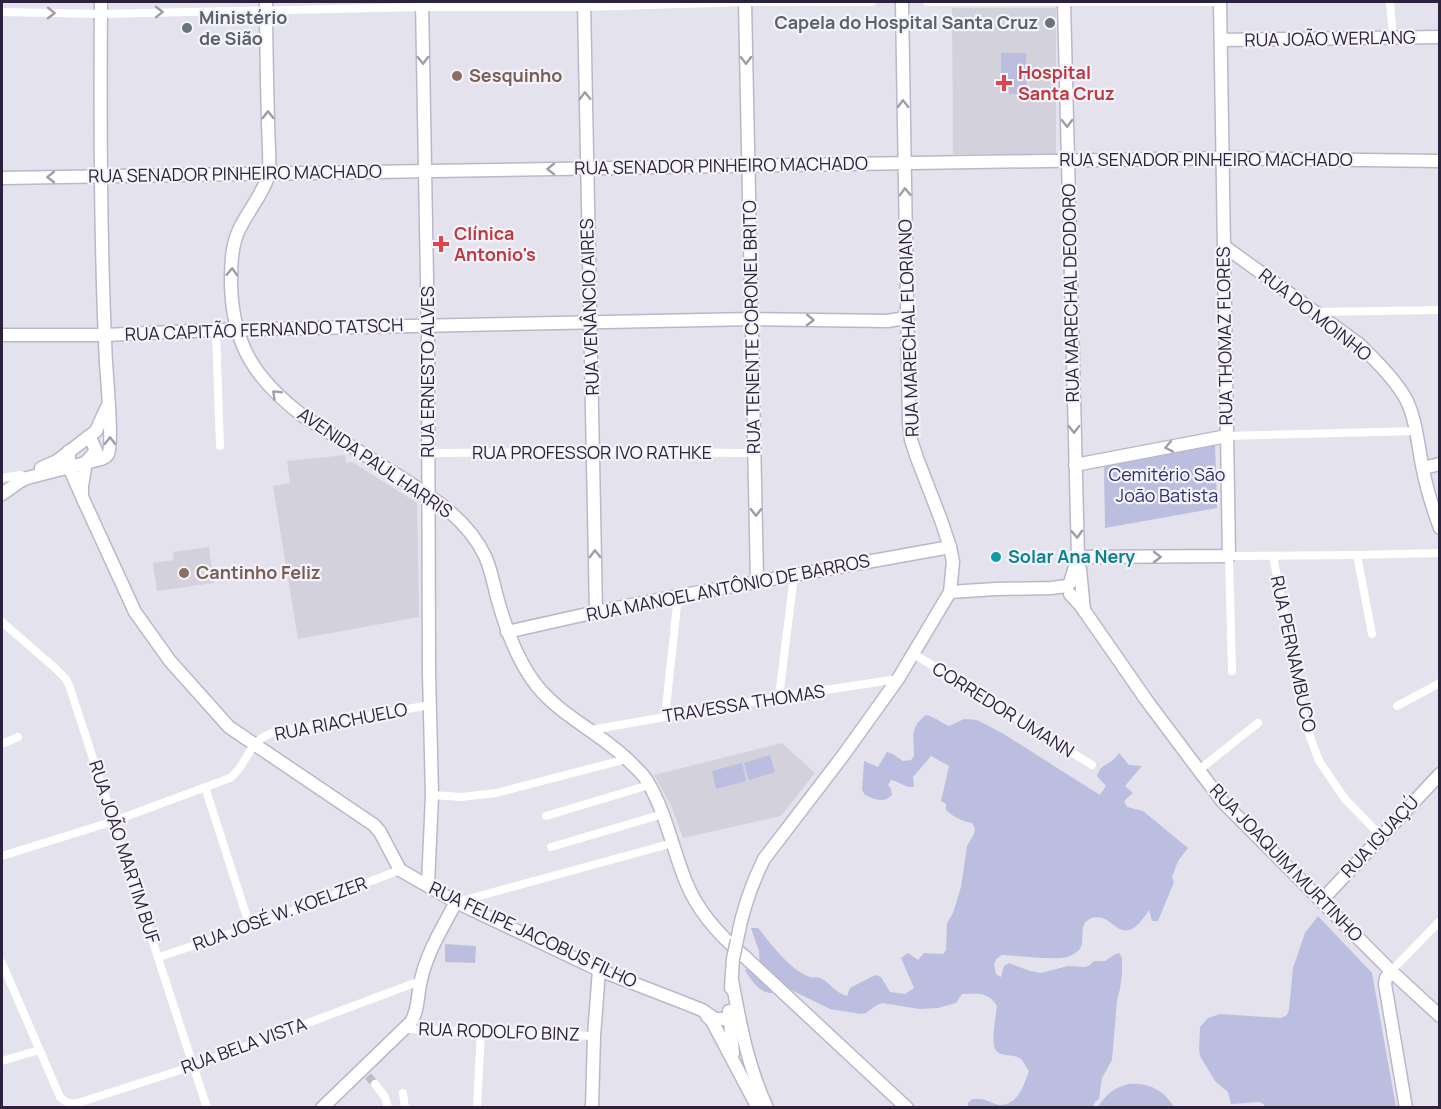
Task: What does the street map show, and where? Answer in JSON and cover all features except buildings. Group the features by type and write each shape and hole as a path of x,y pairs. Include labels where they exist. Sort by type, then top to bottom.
{"main road":[{"name":"RUA TENENTE CORONEL BRITO","path":"745,2 757,581"},
{"name":"RUA MARECHAL FLORIANO","path":"735,1064 729,1002 732,980 739,958 739,929 754,878 764,859 898,680 950,592 953,562 950,547 911,440 909,423 902,2"},
{"name":"RUA MARECHAL DEODORO","path":"1064,2 1075,465 1082,561 1071,588"},
{"name":"RUA THOMAZ FLORES","path":"1220,2 1229,556"},
{"name":"RUA ERNESTO ALVES","path":"422,4 428,325 432,795 428,885"},
{"name":"RUA VENÂNCIO AIRES","path":"584,4 596,612"},
{"path":"266,6 269,174"},
{"path":"2,488 6,483 24,477 106,457 110,452 100,177 101,8"},
{"name":"RUA JOÃO WERLANG","path":"1221,40 1440,37"},
{"name":"RUA SENADOR PINHEIRO MACHADO","path":"2,178 1224,158 1440,161"},
{"name":"AVENIDA PAUL HARRIS","path":"269,174 238,232 232,255 232,302 237,330 253,366 266,384 284,402 429,496 456,516 475,539 490,570 507,632 525,667 539,688 560,708 627,759 645,778 663,814 686,882 699,908 739,958"},
{"name":"RUA DO MOINHO","path":"1224,246 1341,330 1374,359 1392,380 1406,400 1417,431 1431,504 1440,528"},
{"name":"RUA CAPITÃO FERNANDO TATSCH","path":"2,336 752,319 887,321 900,319 908,313"},
{"name":"RUA CAPITÃO FERNANDO TATSCH","path":"887,321 904,325 908,331"},
{"path":"2,494 24,477 52,464 90,437 98,429 108,403"},
{"path":"1075,465 1227,436"},
{"path":"82,500 86,462 96,451 90,437"},
{"path":"69,451 69,467 82,500 135,612 170,661 229,727 374,825 400,870"},
{"path":"1423,468 1440,464"},
{"name":"RUA MANOEL ANTÔNIO DE BARROS","path":"507,632 678,596 950,547"},
{"path":"1082,561 1229,556"},
{"name":"RUA JOAQUIM MURTINHO","path":"1082,561 1083,609"},
{"path":"950,592 1071,588"},
{"name":"RUA JOAQUIM MURTINHO","path":"1071,588 1083,609 1148,701 1222,801 1391,972 1440,1016"},
{"name":"RUA IGUAÇÚ","path":"1322,900 1440,774"},
{"name":"RUA FELIPE JACOBUS FILHO","path":"400,870 456,902 600,970 702,1010 715,1019 731,1040 758,1087"},
{"path":"322,1107 365,1073 411,1022 415,1015 420,981 435,942 456,902"},
{"path":"739,958 907,1107"},
{"path":"592,1107 594,1036 600,970"},
{"path":"1391,972 1385,984 1406,1107"},
{"path":"732,980 744,1042 763,1105"},
{"path":"702,1010 712,1021 735,1064 763,1105"},
{"path":"715,1019 724,1019 729,1016"}],"street":[{"path":"2,12 101,8 422,4 872,2"},
{"path":"927,2 1220,2"},
{"path":"1390,2 1393,39"},
{"path":"1314,312 1440,310"},
{"path":"216,330 220,446"},
{"path":"1227,436 1417,431"},
{"name":"RUA PROFESSOR IVO RATHKE","path":"428,453 756,453"},
{"path":"2,478 24,477"},
{"path":"1229,556 1440,553"},
{"path":"1357,555 1372,634"},
{"name":"RUA THOMAZ FLORES","path":"1229,556 1232,670"},
{"name":"RUA PERNAMBUCO","path":"1273,556 1305,723 1318,761 1345,799 1381,836"},
{"path":"779,697 794,575"},
{"path":"665,717 678,596"},
{"name":"RUA JOÃO MARTIM BUF","path":"2,622 55,668 69,685 207,1107"},
{"name":"CORREDOR UMANN","path":"914,654 1092,765"},
{"name":"TRAVESSA THOMAS","path":"591,730 779,697 898,680"},
{"path":"1397,706 1440,683"},
{"name":"RUA RIACHUELO","path":"254,744 272,733 430,705"},
{"path":"1199,770 1258,723"},
{"path":"2,744 18,737"},
{"path":"2,856 114,821 230,778 235,775 254,744"},
{"path":"432,795 461,797 496,793 627,759"},
{"path":"546,816 649,785"},
{"path":"205,787 250,927"},
{"path":"551,847 663,814"},
{"path":"456,902 673,843"},
{"name":"RUA JOSÉ W. KOELZER","path":"159,957 250,927 400,870"},
{"path":"1391,972 1440,921"},
{"path":"2,963 39,1050 2,1061"},
{"name":"RUA BELA VISTA","path":"39,1050 60,1097 64,1102 78,1103 193,1066 420,981"},
{"name":"RUA RODOLFO BINZ","path":"404,1029 594,1036"},
{"path":"477,1107 481,1031"},
{"path":"375,1084 385,1097 388,1107"},
{"path":"403,1093 405,1107"}],"shaded area":[{"name":"Hospital Santa Cruz","path":"952,8 1056,8 1056,154 953,154"},
{"path":"345,455 346,463 352,462 417,503 419,617 298,639 273,486 290,483 287,461"},
{"name":"Cantinho Feliz","path":"209,547 214,583 157,591 153,563 174,560 173,552"},
{"path":"782,743 815,773 781,816 683,838 672,808 654,775"}],"green space":[{"path":"1001,53 1026,53 1027,94 1009,94 1009,83 1001,83"},
{"name":"Cemitério São João Batista","path":"1215,444 1217,508 1105,528 1104,465"},
{"path":"926,715 949,726 964,719 977,720 1002,733 1100,795 1106,786 1097,776 1102,768 1119,753 1129,765 1142,766 1125,786 1133,793 1124,801 1127,807 1143,811 1188,848 1178,861 1172,877 1174,882 1158,921 1152,921 1149,910 1139,923 1125,930 1100,917 1092,918 1084,924 1081,947 1071,956 1040,958 1002,955 996,959 994,964 996,974 1001,977 1004,966 1009,963 1041,973 1068,966 1085,967 1094,961 1105,961 1119,953 1122,958 1122,974 1117,1001 1112,1060 1102,1078 1099,1099 1093,1107 968,1107 972,1099 1000,1105 1011,1102 1019,1093 1029,1071 1021,1059 1000,1054 995,1049 997,1006 986,996 962,994 956,1003 938,1008 920,1009 882,1003 861,1014 830,1009 775,982 772,993 763,991 745,970 749,966 760,968 759,951 751,928 758,928 782,956 803,974 824,980 847,996 850,988 875,975 881,977 890,992 905,994 914,988 901,958 908,953 918,960 924,953 943,954 946,950 947,923 953,913 961,887 967,846 975,828 972,823 955,817 946,810 946,804 941,801 949,766 931,756 913,777 914,787 891,780 888,785 892,795 889,798 879,800 872,798 865,795 862,790 864,761 878,767 887,752 903,761 911,760 914,756 915,728"},
{"path":"770,755 775,772 749,780 744,763"},
{"path":"742,763 746,781 716,789 712,771"},
{"path":"1318,916 1372,973 1396,1107 1264,1108 1264,1104 1259,1102 1231,1104 1228,1092 1215,1081 1200,1056 1200,1027 1208,1018 1220,1014 1281,1018 1287,1015 1293,968 1305,933"},
{"path":"445,944 476,946 475,963 445,962"},
{"path":"1128,1084 1142,1084 1155,1088 1174,1107 1098,1107 1110,1092"}],"tunnel":[{"path":"368,1076 375,1084"}],"place":[{"name":"Capela do Hospital Santa Cruz","path":"1050,23"},
{"name":"Ministério de Sião","path":"187,28"},
{"name":"Sesquinho","path":"457,76"},
{"name":"Hospital Santa Cruz","path":"1004,83"},
{"name":"Clínica Antonio's","path":"441,244"},
{"name":"Solar Ana Nery","path":"996,557"},
{"name":"Cantinho Feliz","path":"184,573"}]}
